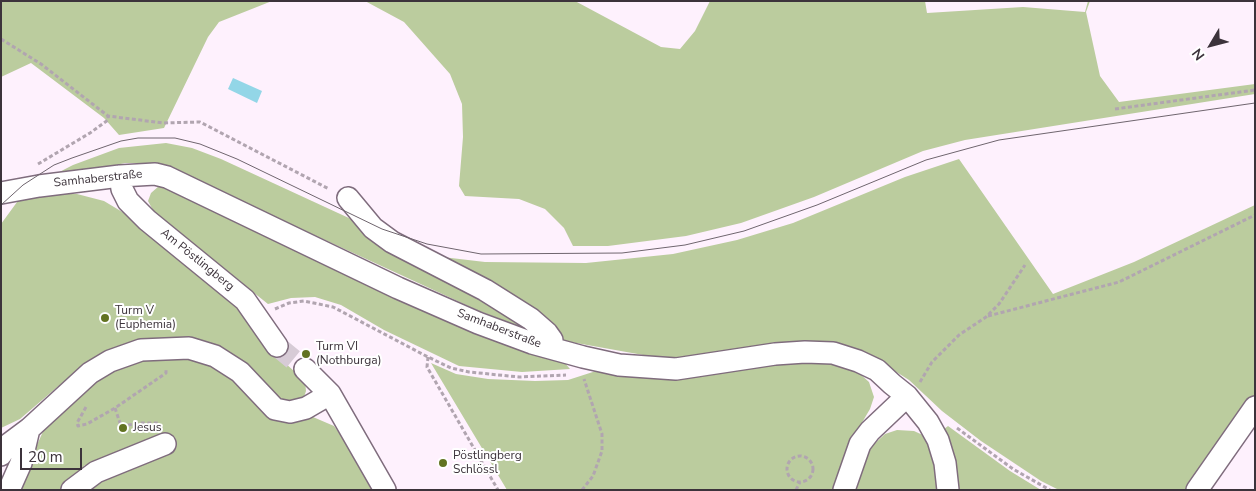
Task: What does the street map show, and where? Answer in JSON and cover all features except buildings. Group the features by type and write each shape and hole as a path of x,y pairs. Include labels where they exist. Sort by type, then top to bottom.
{"street":[{"name":"Samhaberstraße","path":"1,193 39,186 120,176 155,174 167,177 398,288 509,335 551,348 582,365 619,365 676,369 775,354 833,353 858,360 877,370 907,396 928,422 938,440 945,463 948,490"},
{"name":"Am Pöstlingberg","path":"120,176 122,189 128,201 147,220 227,283 245,300 277,346"},
{"path":"348,198 373,228 392,242 485,290 531,319 552,340 551,348"},
{"path":"1,455 6,446 30,429 90,373 110,361 141,350 168,347 189,348 215,356 240,372 275,409 290,412 306,408 330,394"},
{"path":"305,369 330,394 385,490"},
{"path":"844,490 860,444 870,431 907,396"},
{"path":"1197,490 1255,407"},
{"path":"9,490 21,463 30,429"},
{"path":"72,490 96,472 163,434"}],"path":[{"path":"1,39 41,64 108,116 163,123 200,122 348,198"},
{"path":"1115,110 1255,90"},
{"path":"32,168 90,133 108,120 108,116"},
{"path":"986,317 1119,282 1255,215"},
{"path":"907,396 920,382 932,362 959,335 986,317 1010,288 1016,274 1024,265"},
{"path":"259,318 289,303 304,301 319,303 332,307 451,368 489,375 553,377 582,365 602,434 602,451 598,464 593,476 582,490"},
{"path":"428,357 426,365 498,490"},
{"path":"78,418 77,424 82,426 115,408 166,373 167,364"},
{"path":"115,408 121,426 141,423 163,434"},
{"path":"950,422 1013,469 1050,490"},
{"path":"796,490 800,482 810,478 814,470 809,458 800,456 793,458 787,469 790,477 800,482"}],"green space":[{"path":"1,1 272,1 219,22 208,37 164,128 119,135 104,118 31,63 1,77"},
{"path":"365,1 575,1 661,47 680,49 695,31 710,1 925,1 927,13 1023,7 1085,12 1088,1 1090,1 1086,12 1100,76 1119,102 1255,84 1255,94 965,140 923,151 814,197 741,223 686,236 608,246 573,246 564,228 545,209 519,199 465,196 459,186 463,137 462,104 450,74 404,22"},
{"path":"166,143 192,148 221,159 351,219 387,243 544,336 477,310 186,176 151,163 125,163 40,182 73,165 119,148"},
{"path":"959,159 1053,294 1134,262 1255,205 1255,396 1187,490 1059,490 1041,481 981,441 942,411 909,380 876,359 841,345 797,341 698,357 660,358 565,341 529,310 434,256 485,262 586,263 673,254 737,240 793,223 905,177"},
{"path":"159,186 163,186 565,363 570,369 522,372 459,366 384,330 341,305 315,297 291,298 268,304 155,214 148,201 151,193"},
{"path":"48,194 77,194 104,201 129,216 226,294 263,343 305,381 306,391 304,397 285,407 230,354 92,364 62,383 20,419 1,428 1,224 20,198"},
{"path":"173,354 223,369 297,419 313,417 334,426 346,442 372,490 83,490 93,485 85,465 65,490 17,490 45,427 119,362"},
{"path":"810,361 840,365 859,373 869,382 874,397 870,409 847,448 833,490 507,490 431,363 456,374 488,379 535,381 568,380 596,371 652,379 699,376 773,364"},
{"path":"948,426 1010,471 1041,490 957,490 954,462 944,429"},
{"path":"897,430 914,431 927,437 935,451 940,490 855,490 871,447 885,434"}],"water":[{"path":"233,78 262,91 257,103 228,89"}],"tunnel":[{"path":"277,346 305,369"}],"tram line":[{"path":"1,205 23,185 54,165 72,158 121,141 138,138 175,138 200,144 237,159 382,229 427,244 481,254 622,253 685,245 744,231 817,205 926,160 999,140 1255,103"}],"place":[{"name":"Turm V (Euphemia)","path":"105,318"},
{"name":"Turm VI (Nothburga)","path":"306,354"},
{"name":"Jesus","path":"123,428"},
{"name":"Pöstlingberg Schlössl","path":"443,463"}]}
